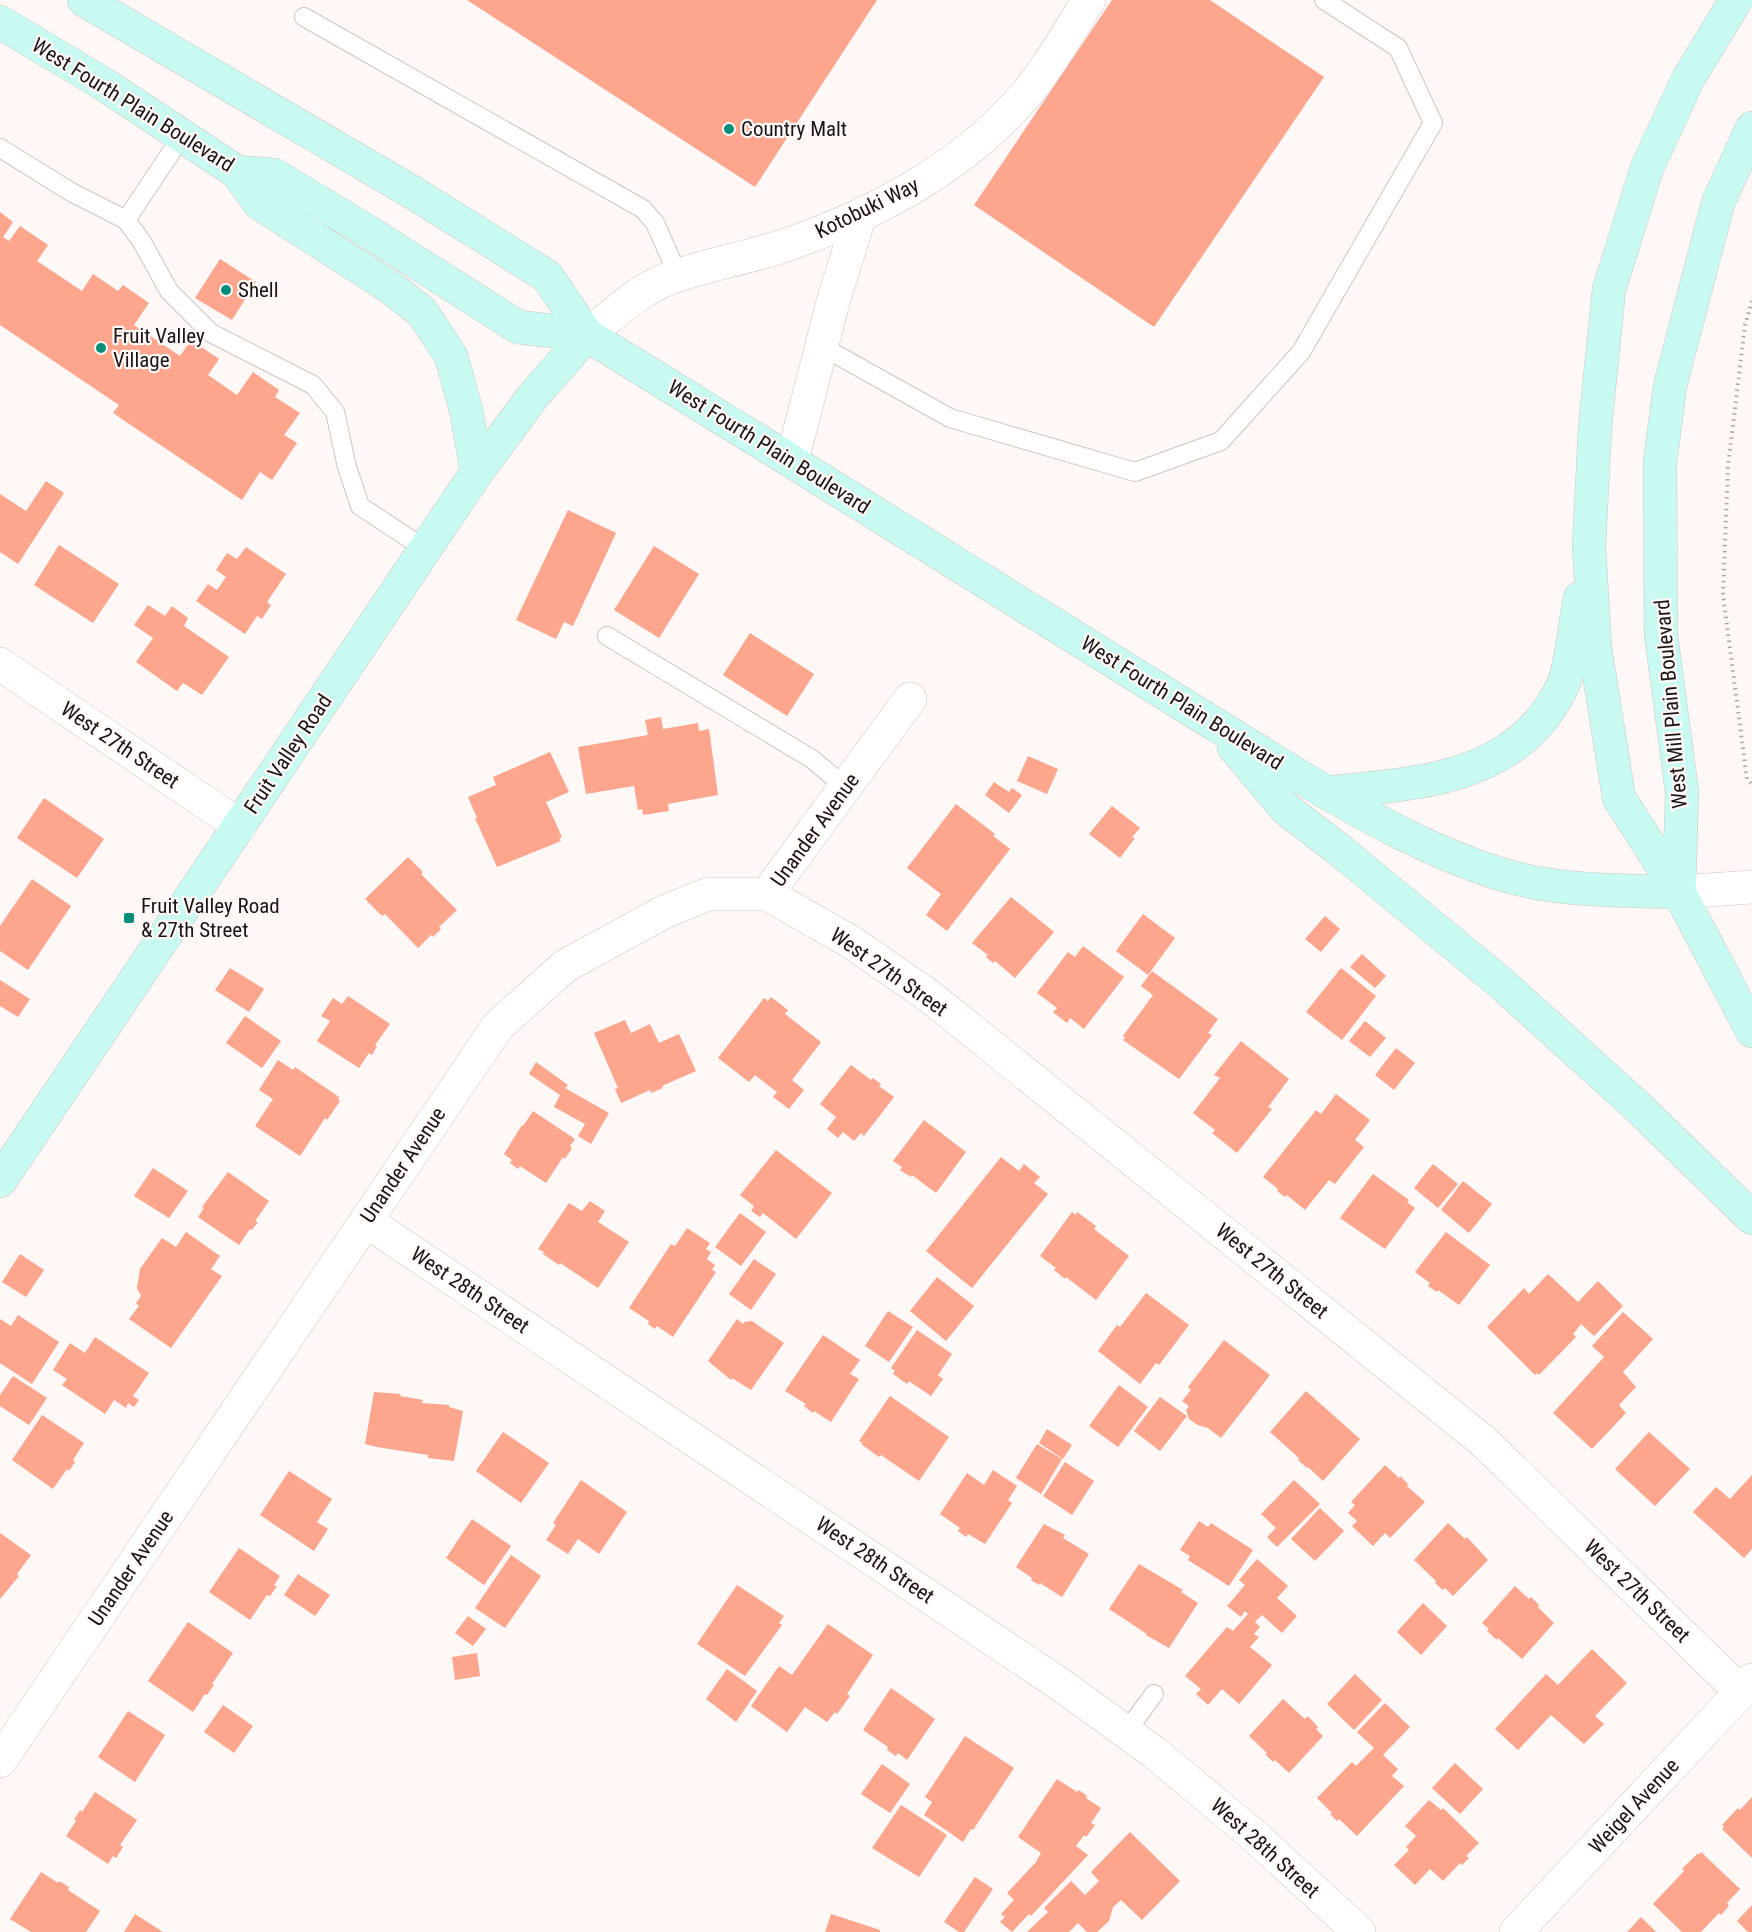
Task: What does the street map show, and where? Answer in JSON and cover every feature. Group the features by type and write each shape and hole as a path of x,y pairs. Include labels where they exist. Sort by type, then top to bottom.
{"main road":[{"name":"West Fourth Plain Boulevard","path":"84,0 402,186 547,276 587,334 1327,793 1415,840 1463,861 1501,874 1542,885 1581,889 1679,892"},
{"path":"1736,0 1688,79 1647,168 1609,290 1595,427 1589,546 1595,648 1619,798 1679,892 1752,1031"},
{"name":"West Fourth Plain Boulevard","path":"0,22 102,83 237,172 274,175 518,327 587,334"},
{"name":"West Mill Plain Boulevard","path":"1679,892 1682,792 1661,635 1660,463 1670,386 1718,203 1752,128"},
{"path":"237,172 259,203 390,287 422,312 451,356 466,410 477,472"},
{"name":"Fruit Valley Road","path":"0,1181 477,472 534,395 587,334"},
{"path":"1327,793 1420,783 1480,766 1502,754 1533,729 1551,707 1565,680 1589,546"},
{"path":"1215,724 1286,809 1342,852 1501,983 1629,1099 1752,1218"}],"street":[{"name":"Kotobuki Way","path":"587,334 646,290 678,275 783,247 860,215 934,174 998,124 1021,100 1089,0"},
{"path":"792,461 821,346 860,215"},
{"name":"West 27th Street","path":"0,664 240,826"},
{"name":"Unander Avenue","path":"0,1761 498,1026 565,966 664,912 708,894 767,894 910,699"},
{"path":"1679,892 1752,887"},
{"name":"West 27th Street","path":"767,894 851,942 929,996 1483,1441 1746,1686"},
{"name":"West 28th Street","path":"366,1221 1051,1678 1155,1753 1251,1833 1359,1932"},
{"name":"Weigel Avenue","path":"1516,1932 1746,1686"}],"lane":[{"path":"821,346 950,418 1135,472 1221,441 1301,352 1433,123 1398,48 1324,0"},
{"path":"304,17 643,209 655,223 678,275"},
{"path":"126,220 182,136"},
{"path":"0,148 71,192 126,220 142,242 169,291 211,333 314,385 334,411 347,467 360,506 425,549"},
{"path":"607,636 812,759 845,787"},
{"path":"1126,1732 1154,1694"}],"path":[{"path":"1752,301 1744,325 1728,466 1723,595 1747,779 1752,784"}],"building":[{"name":"Country Malt","path":"467,0 877,0 755,187"},
{"path":"1112,0 1210,0 1324,77 1154,327 974,205"},
{"name":"Fruit Valley Village","path":"0,212 13,222 3,237 9,241 20,226 48,245 37,261 82,291 93,274 118,291 123,285 149,303 134,325 180,356 191,340 219,359 208,375 237,395 253,372 279,390 275,397 300,413 284,435 297,443 272,480 260,472 242,500 113,413 119,405 0,325"},
{"name":"Shell","path":"220,259 256,282 232,320 195,298"},
{"path":"46,481 64,493 18,564 0,552 0,494 26,511"},
{"path":"568,510 616,533 573,626 564,622 556,639 516,620"},
{"path":"59,545 119,584 93,623 34,585"},
{"path":"654,546 699,574 659,638 614,610"},
{"path":"246,547 286,574 267,602 271,605 262,619 257,616 245,634 196,601 208,584 217,590 226,577 216,570 227,553 237,559"},
{"path":"148,605 165,616 172,606 188,618 184,626 229,657 202,695 183,683 177,691 136,662 153,638 134,625"},
{"path":"750,633 814,674 787,716 723,675"},
{"path":"661,717 663,729 698,723 699,731 709,729 718,795 668,804 669,811 643,815 642,809 638,810 634,786 586,794 578,747 648,735 645,720"},
{"path":"550,752 569,792 546,802 562,837 559,838 561,841 497,867 468,797 496,785 493,777"},
{"path":"1028,756 1058,769 1047,794 1017,781"},
{"path":"994,782 1009,792 1012,788 1022,795 1009,813 985,795"},
{"path":"44,798 104,839 77,878 17,838"},
{"path":"956,804 995,834 993,836 1010,849 947,931 926,915 941,894 907,868"},
{"path":"1112,806 1140,828 1120,858 1089,834"},
{"path":"408,857 423,872 421,874 457,910 439,927 441,929 433,937 431,935 418,948 385,914 382,916 365,899"},
{"path":"32,879 71,906 28,970 0,951 0,926"},
{"path":"1011,897 1054,932 1015,978 995,961 993,963 986,957 988,955 972,943"},
{"path":"1143,914 1175,938 1148,975 1116,951"},
{"path":"1325,916 1340,929 1321,952 1305,939"},
{"path":"1083,946 1124,977 1084,1029 1070,1018 1067,1023 1053,1012 1057,1008 1037,993 1068,952 1075,957"},
{"path":"1362,954 1386,976 1375,988 1350,967"},
{"path":"230,968 264,989 249,1012 215,990"},
{"path":"1341,968 1376,996 1342,1040 1306,1012"},
{"path":"1152,971 1218,1019 1208,1033 1212,1035 1179,1079 1123,1040 1125,1038 1123,1036 1153,995 1141,986"},
{"path":"0,980 30,999 18,1017 0,1006"},
{"path":"348,996 390,1024 375,1045 377,1046 372,1055 369,1053 359,1068 317,1041 330,1021 321,1016 333,998 342,1004"},
{"path":"771,997 788,1010 785,1014 821,1042 792,1080 804,1090 789,1109 773,1097 777,1092 755,1075 749,1082 718,1058 764,998 768,1001"},
{"path":"245,1016 281,1041 262,1068 226,1043"},
{"path":"625,1020 631,1033 650,1024 659,1043 679,1034 696,1071 662,1086 663,1088 651,1093 650,1090 621,1103 615,1089 618,1088 594,1033"},
{"path":"1365,1021 1386,1038 1370,1057 1349,1041"},
{"path":"1241,1041 1289,1079 1268,1107 1272,1109 1237,1153 1212,1133 1215,1130 1193,1113 1220,1078 1214,1075"},
{"path":"1396,1048 1415,1063 1394,1090 1375,1075"},
{"path":"278,1060 293,1070 295,1067 339,1097 340,1101 327,1120 325,1118 300,1156 255,1126 273,1099 259,1090"},
{"path":"536,1062 568,1085 565,1088 609,1113 591,1144 578,1136 585,1124 554,1107 560,1095 529,1074"},
{"path":"851,1065 871,1080 873,1078 881,1084 879,1086 894,1097 864,1136 861,1133 854,1141 843,1132 838,1138 827,1129 836,1117 820,1104"},
{"path":"1336,1094 1370,1120 1355,1140 1364,1147 1335,1184 1329,1180 1305,1210 1287,1195 1285,1197 1277,1191 1278,1189 1263,1177 1316,1110 1321,1114"},
{"path":"533,1111 575,1139 565,1159 563,1157 546,1183 520,1166 518,1169 504,1154"},
{"path":"924,1120 966,1152 936,1193 912,1175 911,1177 900,1170 902,1167 893,1161"},
{"path":"776,1150 832,1193 796,1239 763,1213 760,1217 751,1211 754,1206 740,1195"},
{"path":"1001,1157 1019,1171 1024,1164 1040,1177 1034,1183 1048,1194 972,1288 926,1251"},
{"path":"1433,1164 1458,1184 1438,1208 1414,1188"},
{"path":"153,1168 188,1191 169,1218 134,1196"},
{"path":"228,1172 269,1201 255,1221 258,1222 239,1245 198,1217 204,1208 202,1207"},
{"path":"1373,1174 1409,1200 1407,1202 1415,1208 1385,1249 1340,1218"},
{"path":"1463,1181 1492,1204 1469,1233 1441,1210"},
{"path":"590,1201 605,1211 598,1222 629,1242 598,1288 560,1263 559,1265 538,1249 569,1203 582,1211"},
{"path":"1072,1212 1076,1215 1077,1212 1096,1226 1094,1229 1129,1256 1096,1300 1066,1277 1065,1279 1054,1270 1056,1268 1040,1256"},
{"path":"740,1213 766,1232 741,1266 715,1247"},
{"path":"687,1228 710,1243 706,1249 711,1252 707,1259 715,1265 712,1270 716,1272 673,1337 657,1326 655,1329 648,1324 649,1321 629,1308 671,1244 675,1246"},
{"path":"186,1232 220,1256 211,1269 222,1276 171,1348 129,1319 139,1306 136,1303 141,1296 137,1288 140,1269 162,1238 176,1247"},
{"path":"1446,1232 1490,1265 1459,1305 1438,1290 1437,1292 1428,1286 1430,1283 1415,1272"},
{"path":"20,1254 44,1270 26,1297 2,1282"},
{"path":"754,1259 776,1274 751,1310 729,1294"},
{"path":"1548,1274 1578,1302 1598,1281 1623,1306 1594,1336 1581,1324 1573,1334 1576,1337 1539,1375 1537,1373 1535,1375 1487,1327 1524,1288 1529,1294"},
{"path":"937,1277 974,1306 946,1341 910,1311"},
{"path":"1146,1293 1189,1325 1159,1365 1156,1363 1140,1384 1098,1351 1117,1325 1120,1327"},
{"path":"888,1311 913,1327 889,1362 865,1346"},
{"path":"1623,1312 1653,1339 1623,1372 1636,1387 1619,1405 1626,1413 1592,1449 1553,1413 1604,1357 1592,1346"},
{"path":"18,1315 59,1342 32,1384 0,1363 0,1319 11,1326"},
{"path":"737,1319 743,1324 752,1321 784,1343 751,1390 732,1378 731,1380 708,1361"},
{"path":"917,1330 952,1354 938,1375 943,1379 931,1396 909,1381 907,1384 893,1374 895,1371 891,1368"},
{"path":"823,1335 860,1360 850,1374 859,1379 831,1422 814,1411 813,1413 804,1406 806,1404 785,1391"},
{"path":"95,1337 149,1373 133,1396 139,1400 134,1407 128,1403 126,1408 114,1400 105,1414 62,1385 67,1379 53,1370 70,1343 85,1353"},
{"path":"1224,1340 1270,1375 1221,1438 1208,1428 1189,1419 1186,1410 1189,1406 1182,1401 1191,1390 1188,1387"},
{"path":"13,1376 47,1398 29,1425 0,1406 0,1395"},
{"path":"1119,1385 1148,1407 1118,1447 1089,1426"},
{"path":"1306,1391 1360,1439 1323,1481 1270,1432"},
{"path":"374,1392 401,1394 400,1396 423,1400 422,1403 449,1405 449,1407 463,1411 454,1461 428,1458 428,1455 365,1444"},
{"path":"890,1396 949,1437 919,1481 881,1455 879,1457 859,1441"},
{"path":"1160,1397 1187,1416 1160,1451 1134,1431"},
{"path":"42,1415 84,1443 69,1471 67,1469 53,1489 12,1460"},
{"path":"1047,1429 1072,1445 1063,1459 1039,1443"},
{"path":"503,1432 549,1463 521,1503 476,1471"},
{"path":"1649,1432 1690,1469 1655,1506 1615,1469"},
{"path":"1037,1444 1062,1459 1041,1494 1016,1478"},
{"path":"1065,1462 1094,1481 1072,1515 1043,1496"},
{"path":"1385,1465 1399,1478 1400,1476 1408,1484 1407,1486 1425,1502 1390,1538 1385,1533 1373,1546 1352,1526 1357,1521 1348,1513 1355,1505 1351,1502"},
{"path":"993,1470 1017,1486 1008,1500 1012,1503 985,1544 968,1534 966,1537 958,1531 960,1528 940,1514 967,1473 984,1485"},
{"path":"289,1471 332,1499 317,1522 328,1529 314,1551 260,1515"},
{"path":"1752,1475 1752,1549 1744,1558 1693,1512 1716,1487 1730,1499"},
{"path":"581,1480 627,1512 599,1554 578,1539 568,1554 546,1540 556,1525 553,1523"},
{"path":"1294,1480 1320,1504 1277,1547 1267,1537 1276,1528 1261,1514"},
{"path":"1320,1508 1344,1531 1315,1561 1291,1539"},
{"path":"472,1519 511,1546 484,1585 446,1558"},
{"path":"1199,1521 1208,1527 1211,1523 1253,1550 1229,1586 1188,1560 1190,1556 1180,1550"},
{"path":"1448,1523 1465,1539 1467,1537 1488,1560 1453,1596 1445,1588 1443,1590 1435,1583 1436,1581 1414,1560"},
{"path":"1044,1524 1065,1535 1063,1538 1089,1554 1062,1597 1031,1580 1032,1578 1016,1567"},
{"path":"0,1533 31,1555 17,1574 19,1576 0,1599"},
{"path":"239,1548 280,1576 274,1585 277,1586 270,1596 267,1595 250,1620 209,1592"},
{"path":"511,1555 541,1576 505,1628 475,1608"},
{"path":"1257,1559 1288,1586 1277,1598 1297,1616 1282,1633 1262,1615 1255,1622 1260,1627 1254,1634 1259,1637 1250,1647 1272,1665 1239,1704 1222,1689 1208,1705 1196,1694 1201,1689 1185,1676 1227,1627 1233,1631 1248,1614 1245,1611 1241,1617 1227,1606 1245,1585 1239,1580"},
{"path":"1139,1564 1183,1590 1181,1592 1198,1603 1169,1648 1109,1609"},
{"path":"298,1574 330,1595 315,1616 284,1595"},
{"path":"737,1585 784,1616 779,1623 782,1625 745,1676 697,1644"},
{"path":"1515,1586 1529,1599 1531,1597 1554,1623 1522,1659 1487,1631 1489,1629 1482,1623"},
{"path":"1423,1603 1447,1626 1421,1655 1397,1632"},
{"path":"468,1616 486,1629 473,1646 455,1633"},
{"path":"188,1622 233,1653 212,1684 214,1685 193,1712 148,1681"},
{"path":"828,1624 873,1655 847,1694 850,1696 837,1714 835,1712 827,1722 805,1707 787,1732 751,1706 779,1666 792,1675"},
{"path":"1592,1649 1627,1683 1595,1716 1604,1724 1584,1744 1551,1715 1518,1750 1495,1729 1546,1674 1558,1685"},
{"path":"477,1653 480,1676 455,1680 452,1657"},
{"path":"727,1669 757,1691 736,1722 706,1699"},
{"path":"1355,1674 1382,1700 1354,1730 1327,1704"},
{"path":"891,1688 935,1719 907,1760 898,1753 896,1756 887,1750 888,1747 863,1730"},
{"path":"1283,1699 1305,1719 1308,1716 1323,1736 1289,1773 1275,1760 1273,1762 1249,1736"},
{"path":"1385,1703 1410,1727 1383,1755 1398,1769 1392,1776 1404,1786 1357,1836 1339,1819 1337,1821 1317,1798 1352,1762 1356,1766 1374,1748 1357,1732"},
{"path":"223,1705 253,1726 234,1753 204,1732"},
{"path":"128,1711 165,1735 135,1782 98,1757"},
{"path":"965,1736 1014,1768 963,1842 924,1815 932,1802 925,1797"},
{"path":"1455,1763 1483,1789 1460,1814 1432,1788"},
{"path":"882,1764 910,1784 890,1813 861,1794"},
{"path":"1057,1779 1077,1792 1079,1790 1101,1808 1091,1823 1095,1825 1076,1846 1088,1855 1031,1916 1029,1914 1012,1932 1000,1922 1005,1917 1001,1914 1014,1900 1007,1893 1036,1862 1041,1853 1018,1837"},
{"path":"95,1792 137,1820 120,1845 123,1847 116,1858 113,1856 108,1864 66,1836 80,1810 82,1812"},
{"path":"1752,1797 1752,1858 1722,1829 1724,1827 1722,1825"},
{"path":"1429,1800 1441,1810 1443,1808 1479,1843 1466,1856 1469,1858 1462,1865 1460,1863 1443,1881 1430,1869 1415,1885 1394,1865 1409,1850 1406,1847 1416,1836 1405,1826"},
{"path":"901,1805 947,1835 919,1877 872,1848"},
{"path":"1130,1832 1180,1881 1142,1920 1121,1900 1113,1907 1109,1921 1097,1932 1087,1932 1078,1923 1069,1932 1027,1932 1048,1912 1044,1908 1071,1881 1085,1895 1099,1881 1091,1872"},
{"path":"1701,1852 1740,1889 1727,1903 1729,1906 1721,1915 1719,1913 1701,1932 1682,1932 1653,1904 1684,1871 1682,1869"},
{"path":"41,1872 69,1887 68,1890 100,1911 86,1932 31,1932 10,1919"},
{"path":"975,1877 993,1889 964,1932 959,1932 944,1922"},
{"path":"1752,1905 1752,1932 1748,1932 1737,1921"},
{"path":"135,1914 163,1932 124,1932"},
{"path":"831,1914 880,1930 880,1932 825,1932"},
{"path":"1641,1917 1656,1932 1627,1932"}],"place":[{"name":"Country Malt","path":"729,129"},
{"name":"Shell","path":"226,290"},
{"name":"Fruit Valley Village","path":"101,348"},
{"name":"Fruit Valley Road & 27th Street","path":"129,918"}]}
